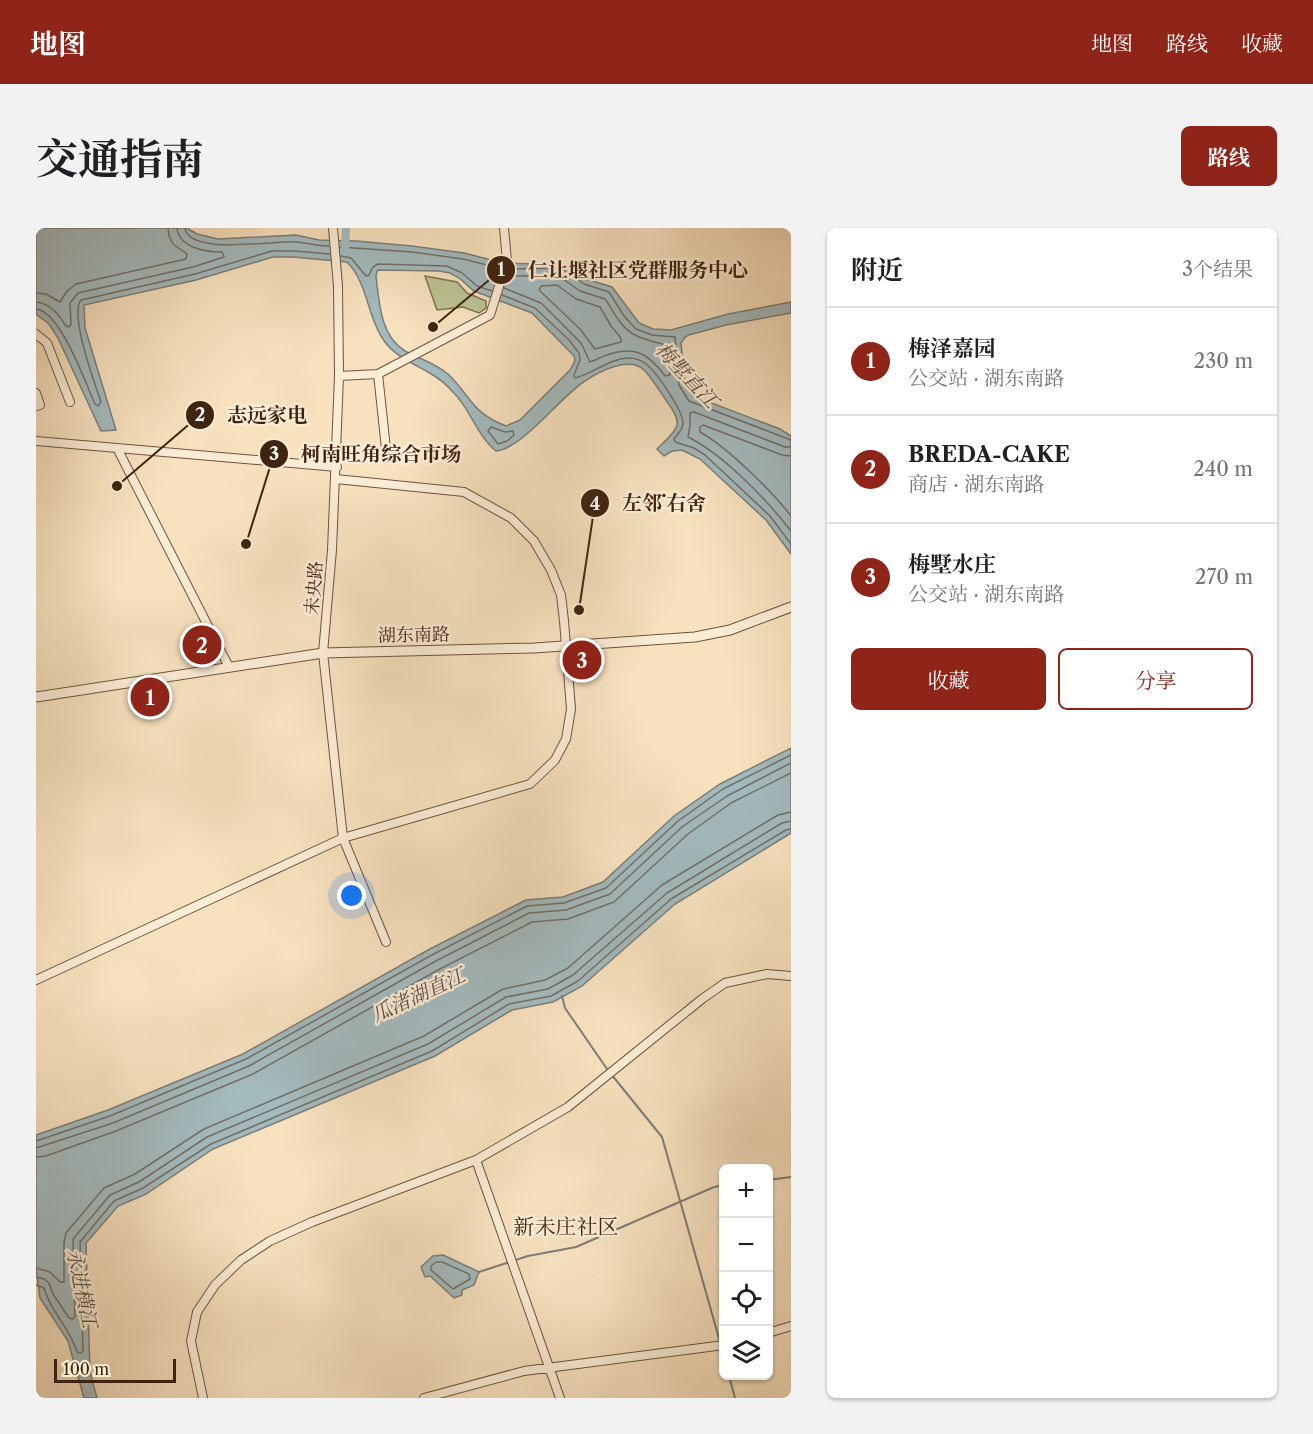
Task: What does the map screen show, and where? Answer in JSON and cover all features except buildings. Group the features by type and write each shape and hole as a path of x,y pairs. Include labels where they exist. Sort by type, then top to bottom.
{"street":[{"name":"未央路","path":"333,228 338,286 337,467 323,653 343,838 386,942"},
{"path":"339,376 378,374 490,315 495,306 507,261 504,228"},
{"path":"36,334 47,343 69,402"},
{"path":"378,374 387,458"},
{"path":"36,393 40,405 36,406"},
{"path":"36,441 337,467"},
{"path":"117,448 229,667"},
{"path":"36,980 343,838 530,784 555,760 566,738 571,709 566,646 561,595 551,570 534,541 511,518 464,492 336,479"},
{"name":"湖东南路","path":"36,697 323,653 566,646 695,637 730,630 791,607"},
{"path":"203,1398 191,1341 197,1312 215,1285 241,1260 270,1241 312,1222 476,1160 568,1107 725,983 767,974 791,976"},
{"path":"476,1160 560,1398"},
{"path":"773,1331 791,1326"},
{"path":"424,1398 524,1371 719,1347"}],"green space":[{"path":"425,276 457,282 467,293 486,301 486,308 479,313 463,307 437,310"}],"water":[{"path":"36,228 187,228 197,234 218,239 296,235 319,240 412,246 464,253 503,263 561,262 586,279 612,287 639,323 653,329 671,330 728,314 791,302 791,313 726,325 689,335 681,343 685,384 693,396 780,429 791,436 791,554 766,520 700,459 682,450 672,451 664,456 657,449 674,431 677,419 650,377 638,366 631,364 614,366 591,377 575,388 518,441 496,451 489,445 464,406 447,386 402,357 385,343 376,327 359,279 347,262 273,257 196,280 84,305 85,328 116,430 101,431 58,338 49,324 36,314","holes":["377,271 439,271 459,278 474,291 532,313 574,356 575,361 570,370 520,420 506,426 486,416 449,375 433,364 405,351 390,336 382,317"]},
{"path":"791,748 791,833 675,904 582,986 553,1002 512,1010 435,1056 213,1149 146,1194 118,1206 86,1243 90,1372 97,1398 84,1398 68,1341 40,1298 36,1267 36,1135 108,1110 243,1054 428,950 526,900 563,897 603,882 674,816 720,784"},
{"path":"443,1255 479,1272 474,1285 462,1290 462,1295 454,1298 430,1276 425,1277 421,1267 433,1256"}],"waterway":[{"path":"345,252 346,228"},
{"path":"562,996 565,1008 607,1069 662,1137 719,1338"},
{"path":"773,1179 791,1177"},
{"path":"479,1272 528,1256 576,1247 719,1186"},
{"path":"730,1380 735,1398"}],"place":[{"name":"仁让堰社区党群服务中心","path":"433,327"},
{"name":"志远家电","path":"117,486"},
{"name":"柯南旺角综合市场","path":"246,544"},
{"name":"左邻˙右舍","path":"579,610"},
{"name":"BREDA-CAKE","path":"202,645"},
{"name":"梅墅水庄","path":"582,660"},
{"name":"梅泽嘉园","path":"150,697"}],"district":[{"name":"新未庄社区","path":"566,1227"}],"water label":[{"name":"梅墅直江","path":"687,375"},
{"name":"瓜渚湖直江","path":"418,995"},
{"name":"永进横江","path":"82,1288"}]}
